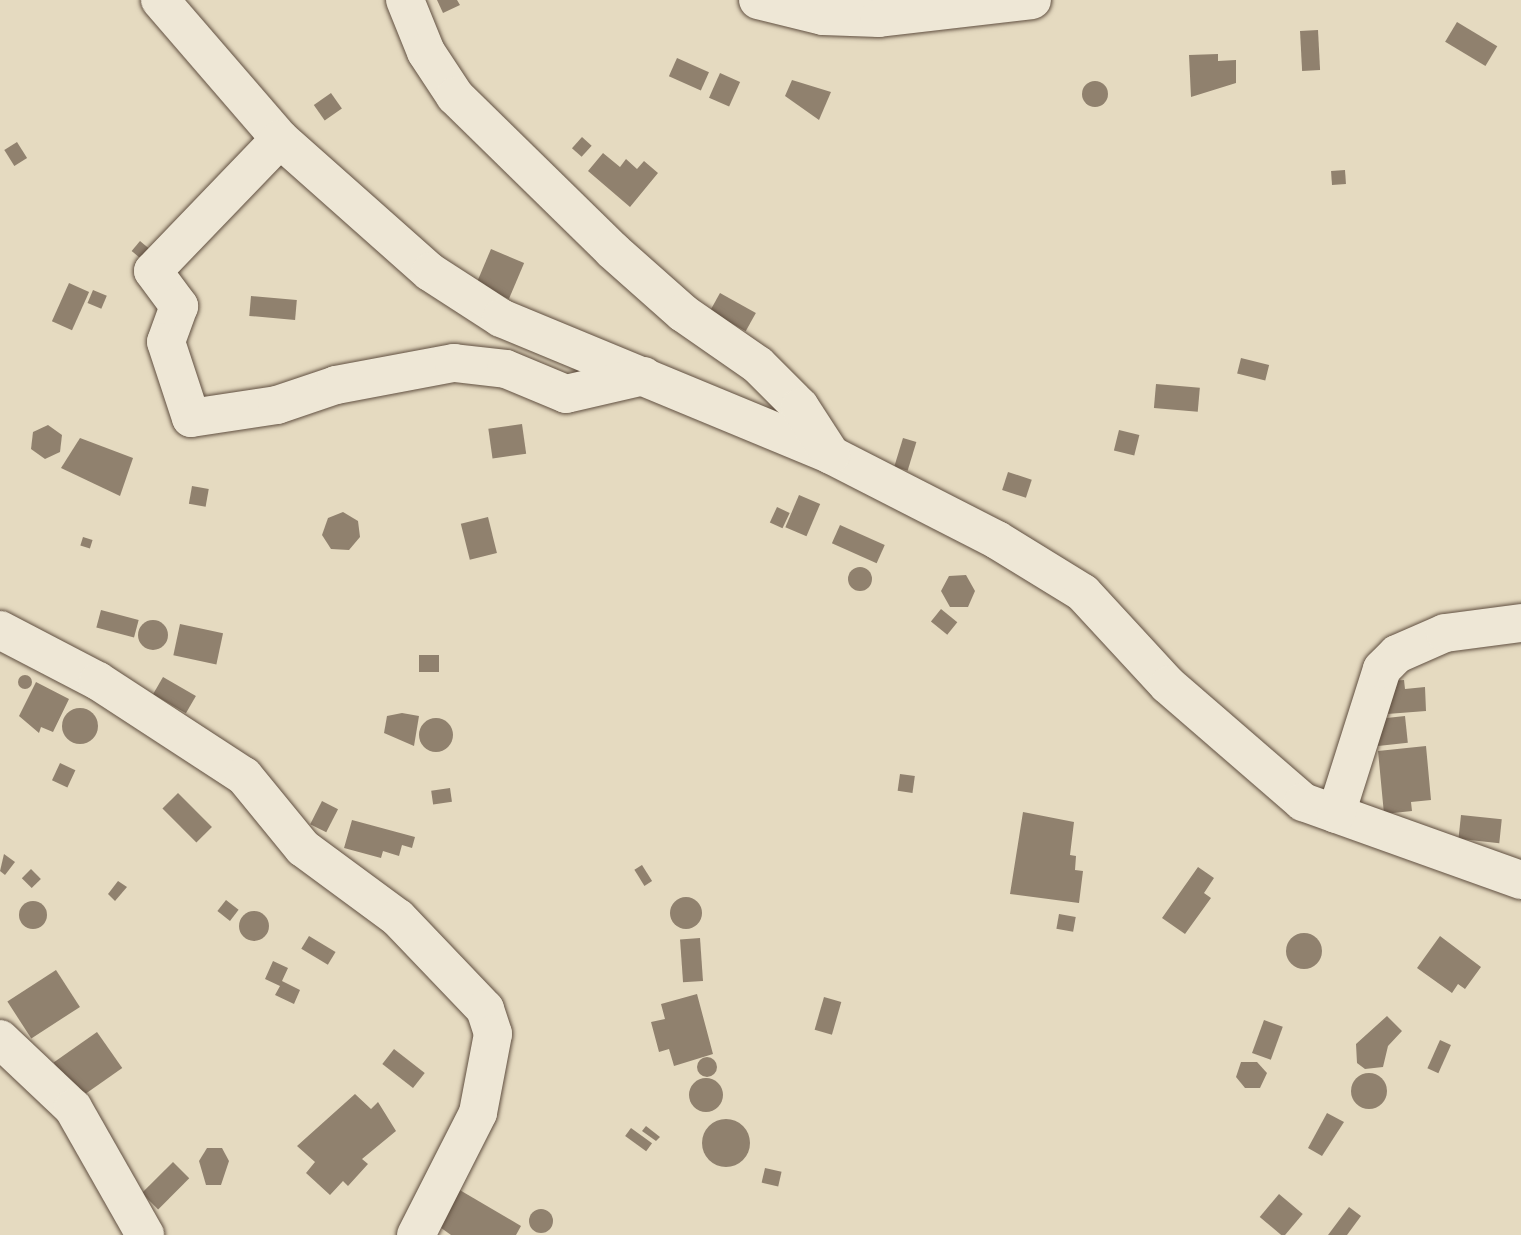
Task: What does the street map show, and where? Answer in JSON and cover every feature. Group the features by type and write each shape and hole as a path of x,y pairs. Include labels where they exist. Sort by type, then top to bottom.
{"street":[{"path":"160,0 280,139 430,272 501,317 831,455 1058,575 1275,782 1336,814 1521,880"},
{"path":"405,0 426,52 455,96 632,268 758,365 800,407 831,455"},
{"path":"758,0 824,16 878,18 1032,0"},
{"path":"280,139 153,271 179,306 166,342 191,418 277,405 336,385 454,363 506,369 566,394 644,376"},
{"path":"1336,814 1382,669 1397,654 1445,633 1521,623"},
{"path":"0,630 98,681 244,776 303,848 398,918 485,1009 493,1034 478,1113 416,1235"},
{"path":"0,1039 73,1108 145,1235"}],"building":[{"path":"437,0 457,0 460,5 443,13"},
{"path":"1457,22 1497,46 1485,66 1445,42"},
{"path":"1318,30 1320,70 1302,71 1300,31"},
{"path":"1218,54 1218,61 1236,60 1236,83 1191,97 1189,55"},
{"path":"677,58 709,72 701,91 669,76"},
{"path":"720,73 740,82 729,107 709,98"},
{"path":"792,80 831,92 819,120 785,96"},
{"path":"1095,81 1104,85 1108,94 1104,103 1095,107 1086,103 1082,94 1086,85"},
{"path":"331,93 342,109 325,121 314,105"},
{"path":"582,137 592,146 582,157 572,148"},
{"path":"17,142 27,158 14,166 4,150"},
{"path":"603,153 620,167 626,159 637,169 644,161 658,173 630,207 588,171"},
{"path":"1345,170 1346,184 1332,185 1331,171"},
{"path":"140,241 152,251 144,261 132,251"},
{"path":"491,249 524,263 509,299 476,285"},
{"path":"69,283 89,292 72,330 52,321"},
{"path":"93,290 107,296 101,309 88,303"},
{"path":"720,293 756,313 746,331 710,311"},
{"path":"251,296 297,300 295,320 249,316"},
{"path":"1241,358 1269,365 1265,381 1237,374"},
{"path":"1156,384 1200,388 1198,412 1154,408"},
{"path":"522,424 526,454 493,458 488,429"},
{"path":"48,425 62,435 60,452 45,459 31,449 33,432"},
{"path":"1119,430 1139,435 1134,455 1114,450"},
{"path":"80,438 133,458 120,496 61,468"},
{"path":"903,438 916,442 908,471 894,467"},
{"path":"1008,472 1032,480 1026,498 1002,490"},
{"path":"192,486 209,489 206,507 189,504"},
{"path":"799,495 820,504 806,536 785,527"},
{"path":"777,507 790,513 783,528 770,522"},
{"path":"343,512 358,521 360,537 349,550 331,549 322,535 328,518"},
{"path":"488,517 497,553 470,560 461,524"},
{"path":"840,525 885,545 877,563 832,543"},
{"path":"83,537 93,540 90,549 80,546"},
{"path":"860,567 868,571 872,579 868,587 860,591 852,587 848,579 852,571"},
{"path":"966,575 975,591 968,607 950,607 941,591 949,576"},
{"path":"941,609 957,622 947,635 931,621"},
{"path":"101,610 139,620 134,637 96,627"},
{"path":"153,620 163,625 168,635 163,645 153,650 143,645 138,635 143,625"},
{"path":"180,624 223,633 216,664 173,655"},
{"path":"419,655 439,655 439,672 419,672"},
{"path":"25,675 30,677 30,687 25,689 20,687 18,682 20,677"},
{"path":"163,677 196,696 186,713 153,694"},
{"path":"1404,680 1405,689 1425,687 1426,711 1387,714 1391,681"},
{"path":"36,682 69,699 53,732 41,727 39,733 19,716"},
{"path":"80,708 93,713 98,726 93,739 80,744 67,739 62,726 67,713"},
{"path":"402,713 419,716 414,746 384,733 387,716"},
{"path":"1405,716 1408,743 1378,746 1375,719"},
{"path":"436,718 448,723 453,735 448,747 436,752 424,747 419,735 424,723"},
{"path":"1426,746 1431,800 1411,802 1412,811 1384,814 1378,751"},
{"path":"60,763 75,770 67,787 52,780"},
{"path":"900,774 915,776 912,793 898,791"},
{"path":"450,788 452,802 433,805 431,791"},
{"path":"178,793 212,827 196,842 162,809"},
{"path":"322,801 338,809 326,832 310,824"},
{"path":"1023,812 1074,822 1070,855 1076,856 1075,870 1083,871 1079,903 1010,894"},
{"path":"1461,815 1502,819 1499,843 1458,839"},
{"path":"352,820 415,837 412,848 402,845 399,856 383,851 381,858 344,848"},
{"path":"4,854 15,862 5,875 0,871"},
{"path":"642,865 652,881 644,886 634,870"},
{"path":"1198,867 1214,878 1204,893 1211,898 1185,934 1162,918"},
{"path":"31,869 41,879 32,888 22,878"},
{"path":"118,881 127,887 115,901 108,894"},
{"path":"686,897 698,901 702,913 698,925 686,929 674,925 670,913 674,901"},
{"path":"226,900 239,910 230,921 217,911"},
{"path":"33,901 43,905 47,915 43,925 33,929 23,925 19,915 23,905"},
{"path":"254,911 265,915 269,926 265,937 254,941 243,937 239,926 243,915"},
{"path":"1059,914 1076,917 1073,932 1056,929"},
{"path":"1304,933 1317,938 1322,951 1317,964 1304,969 1291,964 1286,951 1291,938"},
{"path":"309,936 336,952 328,965 301,949"},
{"path":"1440,936 1481,967 1465,989 1458,984 1452,993 1417,968"},
{"path":"700,938 703,981 683,982 680,939"},
{"path":"273,961 288,968 282,981 300,990 294,1004 275,995 280,986 265,979"},
{"path":"56,970 80,1007 31,1038 7,1002"},
{"path":"697,994 713,1054 674,1066 669,1049 659,1052 651,1022 665,1019 661,1004"},
{"path":"824,997 841,1002 832,1035 815,1030"},
{"path":"1387,1016 1402,1031 1388,1046 1383,1067 1365,1069 1357,1063 1356,1044"},
{"path":"1264,1020 1283,1027 1271,1060 1252,1053"},
{"path":"97,1032 122,1068 79,1098 54,1062"},
{"path":"1440,1040 1451,1045 1438,1073 1427,1068"},
{"path":"394,1049 425,1073 413,1088 382,1064"},
{"path":"707,1057 714,1060 717,1067 714,1074 707,1077 700,1074 697,1067 700,1060"},
{"path":"1241,1062 1257,1062 1267,1073 1260,1088 1245,1088 1236,1077"},
{"path":"1369,1073 1382,1078 1387,1091 1382,1104 1369,1109 1356,1104 1351,1091 1356,1078"},
{"path":"706,1078 718,1083 723,1095 718,1107 706,1112 694,1107 689,1095 694,1083"},
{"path":"355,1094 371,1109 378,1102 396,1131 362,1159 368,1164 348,1186 343,1181 330,1195 306,1173 315,1162 297,1146"},
{"path":"1327,1113 1344,1122 1322,1156 1308,1148"},
{"path":"726,1119 743,1126 750,1143 743,1160 726,1167 709,1160 702,1143 709,1126"},
{"path":"646,1126 660,1137 656,1141 642,1131"},
{"path":"631,1128 652,1143 646,1151 625,1136"},
{"path":"207,1148 222,1148 229,1161 221,1185 206,1185 199,1161"},
{"path":"173,1162 189,1178 158,1209 142,1193"},
{"path":"765,1168 782,1172 778,1186 762,1183"},
{"path":"458,1189 521,1226 516,1235 451,1235 437,1225"},
{"path":"1279,1194 1303,1214 1285,1235 1281,1235 1260,1217"},
{"path":"1349,1207 1361,1216 1347,1235 1328,1235"},
{"path":"541,1209 550,1212 553,1221 550,1230 541,1233 532,1230 529,1221 532,1212"}]}
